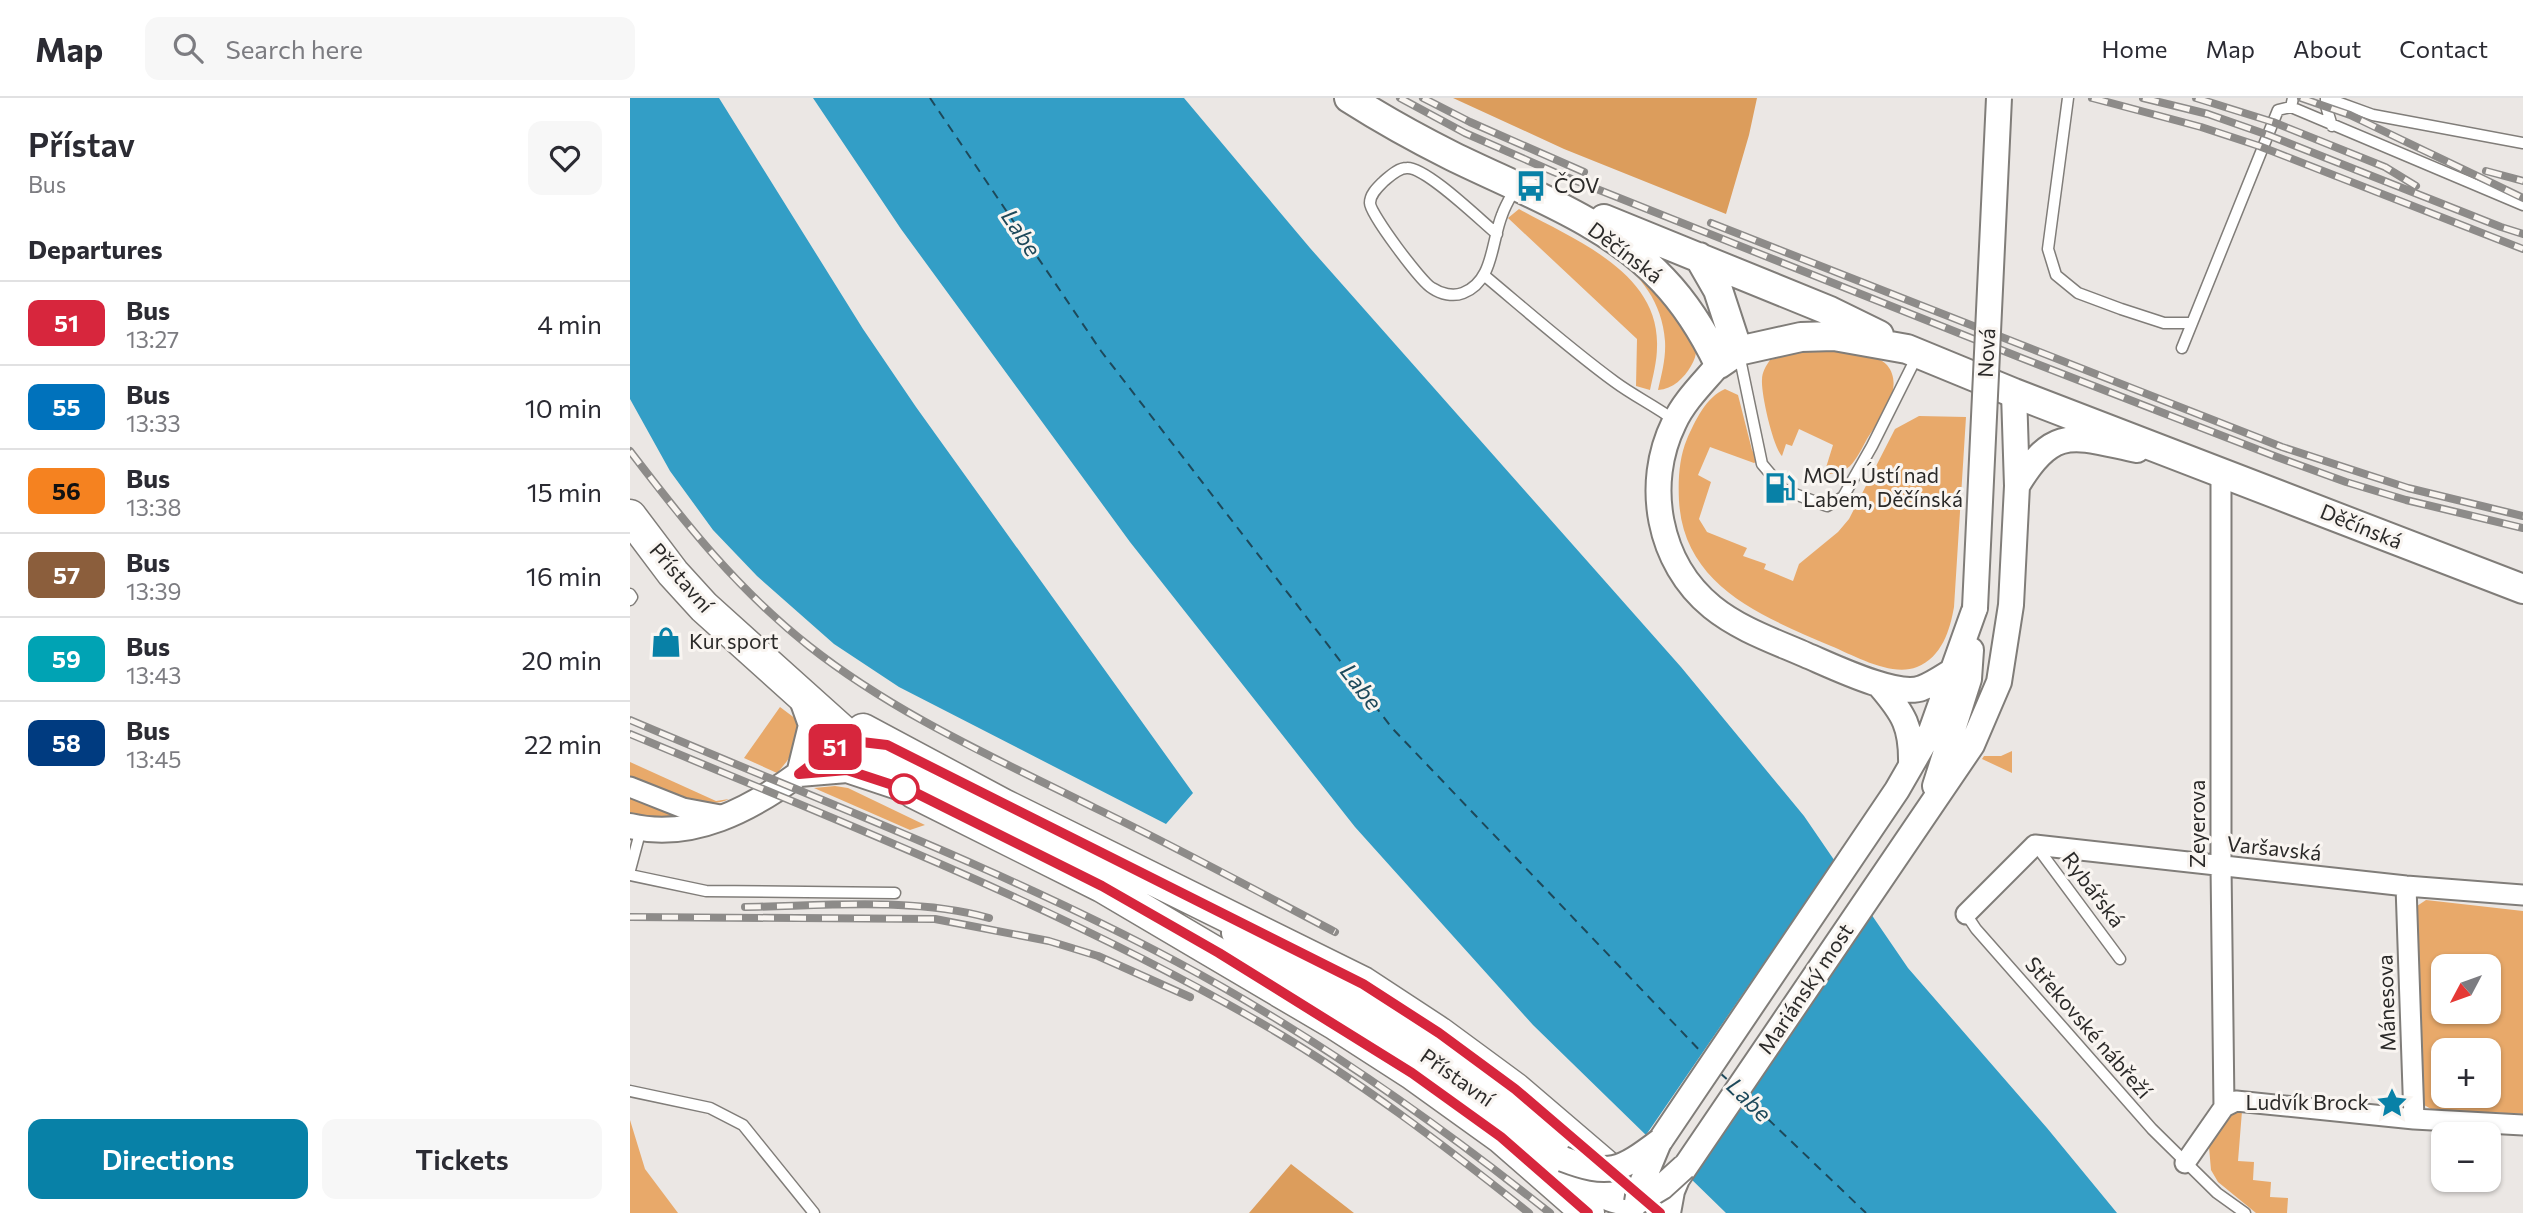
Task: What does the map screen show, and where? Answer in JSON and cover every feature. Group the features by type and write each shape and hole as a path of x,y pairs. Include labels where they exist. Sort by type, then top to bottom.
{"main road":[{"name":"Děčínská","path":"1349,98 1383,120 1452,156 1548,200 1610,237 1662,279 1728,358 1772,342 1834,336 1913,350 2014,393 2523,589"},
{"path":"1548,200 1589,213 1699,257 1830,311 1913,350"},
{"path":"1699,257 1718,289 1728,358"},
{"name":"Přístavní","path":"630,516 673,573 704,607 746,647 914,792 1102,886 1219,953 1412,1073 1501,1137 1588,1213"},
{"name":"Přístavní","path":"799,692 887,745 1363,984 1515,1089 1645,1209"}],"street":[{"name":"Nová","path":"1928,810 1969,679 1975,608 1999,98"},
{"path":"1728,358 1675,421 1659,466 1658,496 1662,530 1683,574 1711,606 1731,620 1754,633 1880,686 1919,690 1954,670"},
{"path":"1928,810 1972,745 1999,682 2011,605 2017,486 2014,393"},
{"name":"Děčínská","path":"2017,486 2028,467 2048,446 2077,437 2211,467"},
{"name":"Zeyerova","path":"2211,467 2224,1107"},
{"name":"Nová","path":"1897,790 1931,732 1975,608"},
{"path":"1880,686 1899,708 1912,740 1911,765"},
{"path":"799,692 811,725 799,774"},
{"path":"636,827 671,830 698,826 727,817 799,774 834,747 853,741 887,745"},
{"path":"799,774 847,770 914,792"},
{"path":"630,787 683,808 727,817"},
{"name":"Mariánský most","path":"1645,1209 1639,1190 1660,1141 1897,790"},
{"name":"Mariánský most","path":"1668,1213 1672,1191 1685,1167 1928,810"},
{"path":"1966,914 2035,845"},
{"name":"Varšavská","path":"2035,845 2406,886 2523,895"},
{"name":"Přístavní","path":"1161,884 1496,1105 1563,1159"},
{"name":"Přístavní","path":"1102,886 1227,942 1346,1004"},
{"name":"Mánesova","path":"2406,886 2413,1119"},
{"path":"2185,1163 2224,1107 2236,1101 2413,1119 2523,1125"},
{"name":"Mariánský most","path":"1563,1159 1588,1168 1609,1170 1639,1156 1660,1141"},
{"path":"1563,1159 1584,1182 1606,1199 1645,1209"},
{"name":"Mariánský most","path":"1645,1209 1662,1187 1685,1167"}],"lane":[{"path":"2068,98 2048,249 2056,275 2078,293 2121,309 2164,323 2192,323"},
{"path":"2332,126 2326,98 2373,116 2523,143"},
{"path":"2182,348 2278,110 2292,103 2332,126 2438,167 2523,205"},
{"path":"1497,234 1425,174 1407,168 1393,173 1375,190 1369,201 1372,215 1408,258 1418,276 1431,288 1449,296 1463,293 1485,276 1497,234 1502,215 1516,186"},
{"path":"1485,276 1618,384 1651,402 1675,421"},
{"path":"1728,358 1762,464 1784,490 1827,506 1843,497 1872,446 1913,350"},
{"path":"630,594 630,600"},
{"path":"636,827 630,872 706,891 895,892"},
{"name":"Rybářská","path":"2035,845 2120,959"},
{"name":"Střekovské nábřeží","path":"1966,914 1984,939 2143,1119 2217,1193 2245,1213"},
{"path":"630,1091 710,1108 743,1125 814,1213"}],"shaded area":[{"path":"1453,98 1757,98 1726,214 1564,149"},
{"path":"1528,206 1534,206 1611,248 1636,264 1661,288 1686,321 1696,343 1693,363 1678,382 1658,390 1665,347 1660,315 1650,293 1634,274 1595,242"},
{"path":"1519,209 1609,261 1629,278 1644,298 1654,321 1657,347 1650,390 1636,386 1637,339 1508,218"},
{"path":"1803,351 1848,352 1871,356 1887,365 1892,374 1894,384 1889,404 1853,463 1838,473 1824,474 1833,445 1799,429 1792,446 1786,444 1782,456 1771,432 1763,397 1763,372 1770,360"},
{"path":"1725,389 1738,395 1752,450 1758,461 1754,463 1710,447 1698,475 1711,482 1699,519 1707,532 1747,548 1743,556 1766,564 1764,569 1793,581 1799,564 1838,532 1849,519 1895,429 1919,416 1966,417 1954,607 1943,642 1933,657 1917,667 1907,669 1885,667 1862,660 1755,610 1732,595 1712,577 1695,556 1684,531 1679,501 1681,461 1684,446 1702,410 1712,398"},
{"path":"780,707 796,719 798,734 791,755 777,773 744,758"},
{"path":"2012,751 2012,773 1982,759 1984,756 2001,756"},
{"path":"630,762 716,801 729,799 706,803 693,801 630,776"},
{"path":"814,788 848,788 925,825 910,830"},
{"path":"630,793 679,817 677,820 630,816"},
{"path":"2426,900 2523,911 2523,1114 2431,1109 2419,1102 2414,908"},
{"path":"2237,1107 2242,1111 2238,1161 2254,1162 2253,1180 2271,1182 2270,1197 2288,1198 2287,1213 2256,1213 2218,1182 2211,1170 2209,1147 2216,1128"},
{"path":"630,1120 645,1169 678,1213 630,1213"},
{"path":"1291,1164 1354,1213 1249,1213"}],"water":[{"path":"630,98 719,98 863,329 916,407 1193,793 1166,824 899,687 834,644 757,576 713,530 670,471 630,399"},
{"name":"Labe","path":"813,98 1184,98 1310,248 1681,667 1804,816 1908,968 2117,1213 1726,1213 1533,1025 1355,827 1130,542 901,229"}],"pier":[{"path":"1836,858 1874,912 1700,1160 1670,1164 1672,1161 1644,1138"}],"ferry route":[{"path":"930,98 1101,351 1392,728 1705,1056"},
{"path":"1720,1073 1729,1081"},
{"path":"1745,1097 1866,1213"}],"railway":[{"path":"1400,98 1465,133 1554,172 2277,457 2406,500 2523,528"},
{"path":"1423,98 1470,122 1584,172"},
{"path":"2092,98 2201,127 2259,146 2523,249"},
{"path":"2143,98 2208,114 2268,135 2523,234"},
{"path":"2196,98 2273,122 2385,167 2416,186"},
{"path":"2301,98 2350,115 2523,198"},
{"path":"2486,171 2523,181"},
{"path":"1711,223 2282,447 2408,488 2523,516"},
{"path":"630,451 713,554 758,602 809,646 842,670 876,693 948,734 1335,932"},
{"path":"630,720 975,865 1177,962 1275,1018 1369,1079 1461,1144 1550,1213"},
{"path":"630,734 950,868 1108,941 1185,981 1261,1023 1365,1089 1529,1213"},
{"path":"745,907 900,905 960,911 989,918"},
{"path":"630,917 935,919 1049,941 1098,956 1190,997"}],"bus line":[{"name":"51","path":"1588,1213 1501,1137 1412,1073 1219,953 1102,886 914,792 847,770 799,774 834,747 853,741 887,745 1363,984 1439,1033 1515,1089 1660,1213"}],"place":[{"name":"ČOV","path":"1531,186"},
{"name":"MOL, Ústí nad Labem, Děčínská","path":"1780,488"},
{"name":"Kur sport","path":"666,642"},
{"name":"Ludvík Brock","path":"2392,1103"}]}
